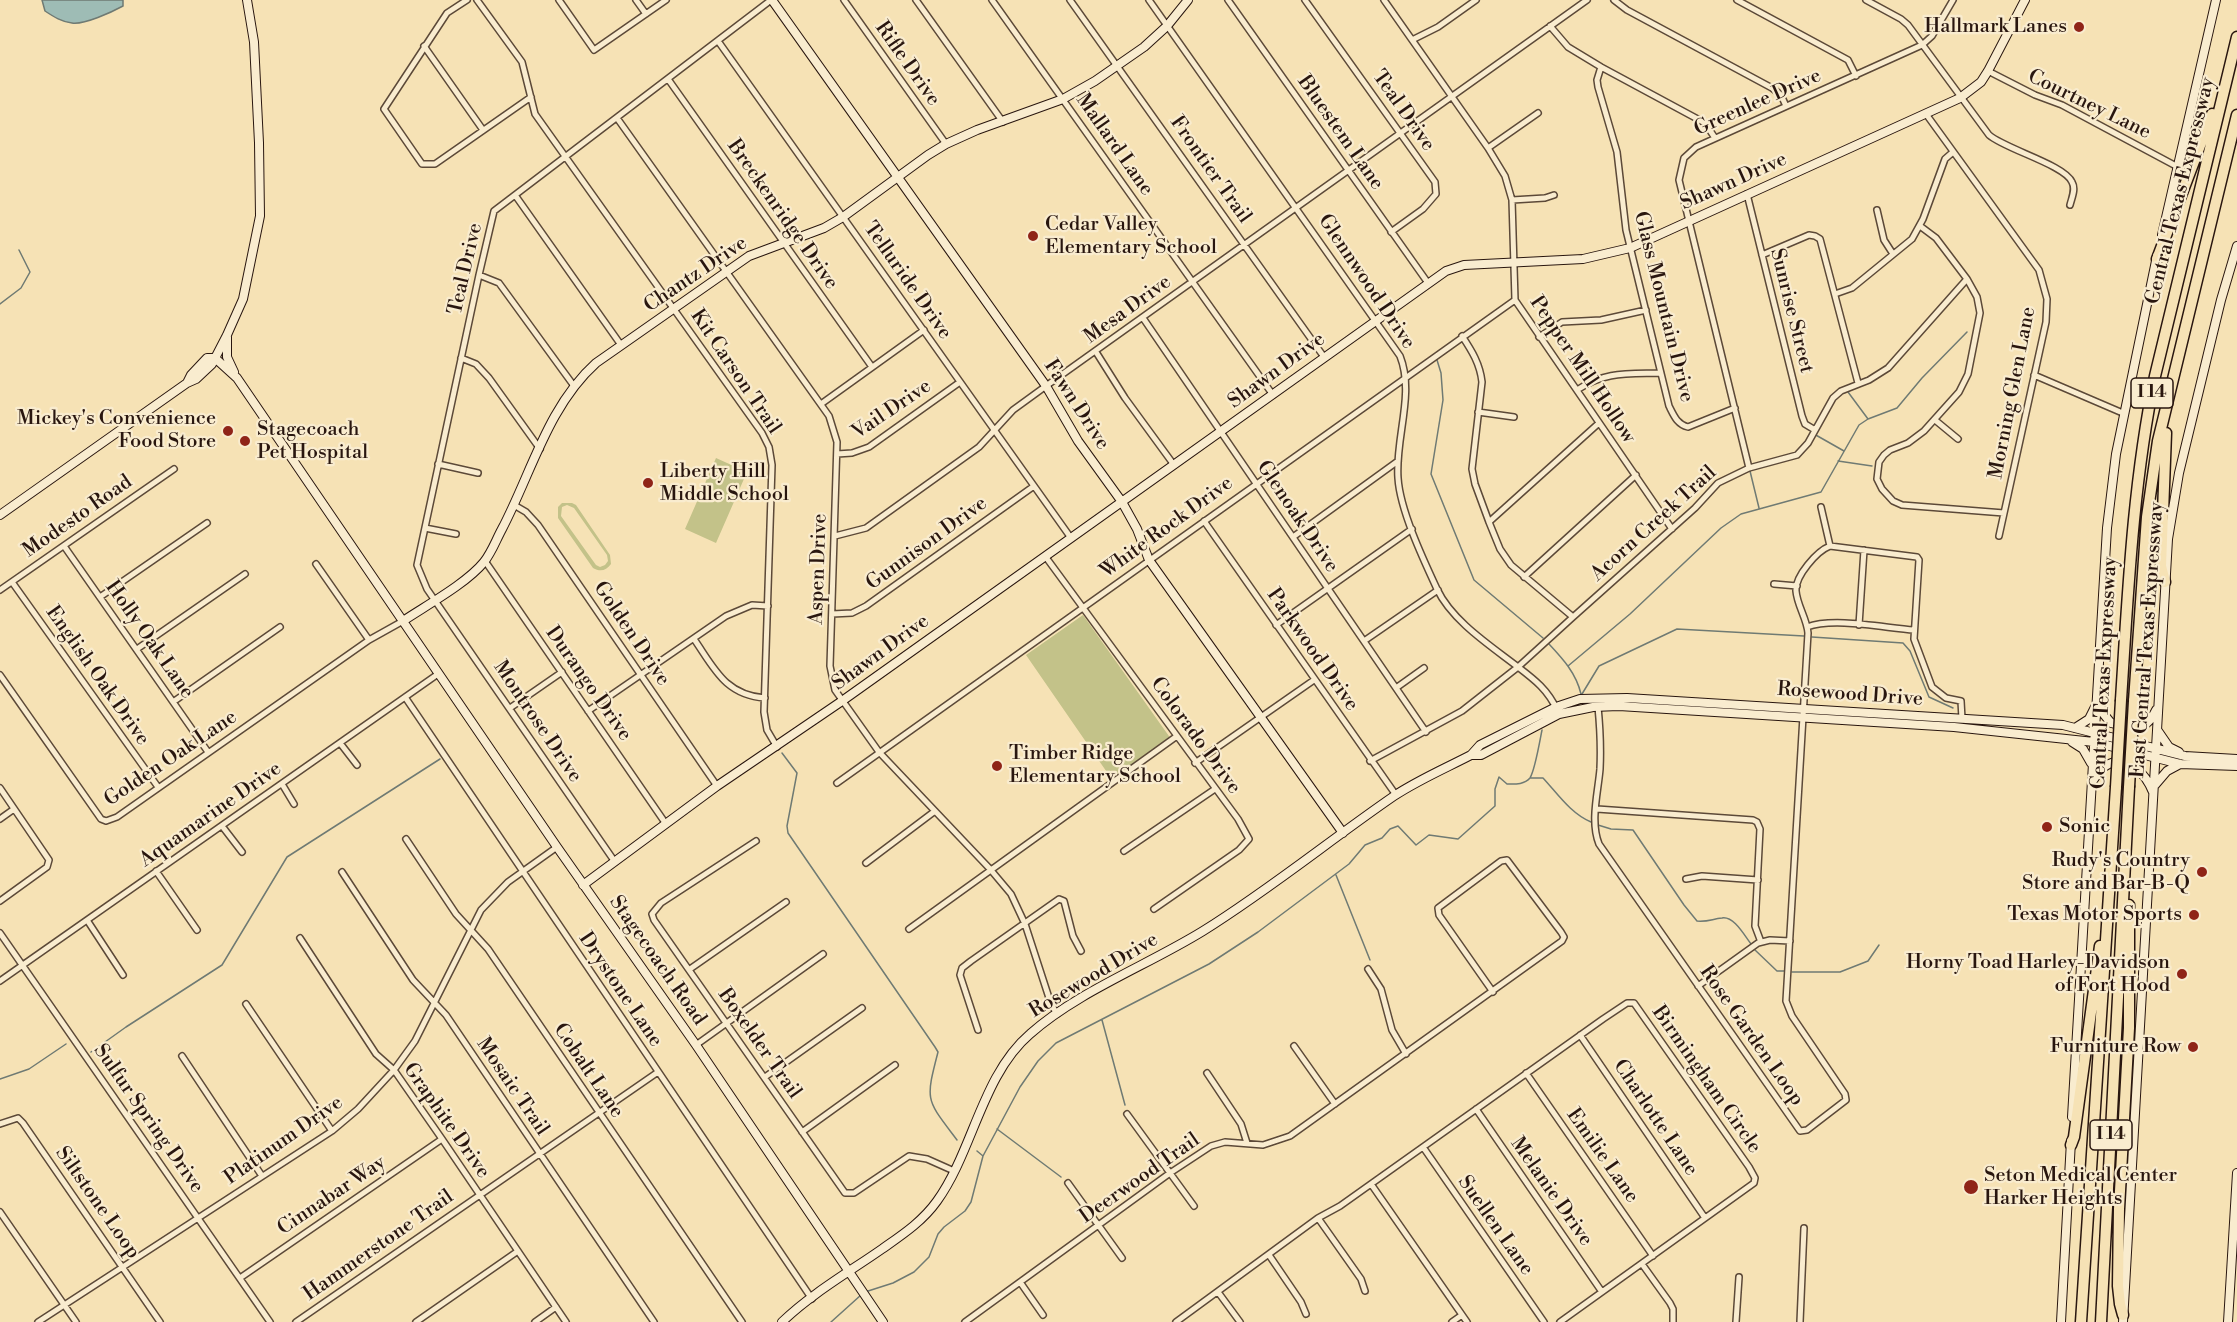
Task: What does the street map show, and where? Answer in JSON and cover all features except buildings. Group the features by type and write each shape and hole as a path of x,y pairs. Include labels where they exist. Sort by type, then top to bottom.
{"highway":[{"name":"Central Texas Expressway","path":"2081,1322 2132,532 2144,432 2155,376 2237,37"},
{"path":"2157,259 2214,109 2223,92"},
{"name":"Central Texas Expressway","path":"2101,1322 2133,701 2147,517 2156,453 2237,115"},
{"path":"2165,582 2161,566 2167,404"},
{"path":"2123,1319 2118,1258 2129,1028 2129,880 2125,862"},
{"path":"2071,1145 2074,1137 2099,953 2108,917"}],"main road":[{"path":"215,358 243,299 260,216 254,42 247,0"},
{"name":"Fawn Drive","path":"772,0 1046,386 1078,441 1122,502 1137,529 1149,560 1343,833"},
{"name":"Chantz Drive","path":"403,621 472,574 485,561 559,408 574,386 596,363 749,256 812,234 843,217 946,144 1063,99 1118,66 1167,26 1188,0"},
{"name":"Shawn Drive","path":"583,885 717,786 777,747 1446,271 1464,265 1583,259 1630,248 1926,114 1973,90 1988,71 2025,0"},
{"path":"2061,1322 2107,528 2115,465 2176,166 2218,0"},
{"name":"East Central Texas Expressway","path":"2123,1319 2168,539 2179,473 2221,300 2237,246"},
{"path":"227,335 227,357 237,378"},
{"path":"0,514 187,383 191,375 207,358 215,358 237,378"},
{"name":"Stagecoach Road","path":"237,378 557,848 696,1045 883,1322"},
{"name":"Rosewood Drive","path":"782,1322 921,1220 938,1200 954,1170 1006,1060 1028,1035 1057,1014 1202,931 1396,795 1471,755 1480,746 1580,699 1599,697 2063,725 2075,728 2094,738 2156,754 2180,764 2224,762 2237,759"},
{"path":"2097,700 2102,712 2111,723 2125,727 2143,727 2151,721 2159,704"},
{"path":"2075,728 2089,719 2097,700"},
{"name":"Rosewood Drive","path":"1557,711 1619,706 1954,727 2068,739 2094,738"},
{"path":"2157,730 2169,747 2185,756"},
{"path":"2068,739 2087,753 2093,770"},
{"path":"2237,752 2224,762 2237,772"},
{"name":"Rosewood Drive","path":"2156,754 2185,756 2237,766"},
{"path":"2092,783 2100,771 2110,763 2126,763 2142,771 2154,790 2167,771 2180,764"},
{"path":"2228,1322 2234,1270 2237,1173"}],"street":[{"path":"467,0 447,13 384,110 422,164 435,164 531,97"},
{"name":"Kit Carson Trail","path":"477,0 522,62 536,114 762,433 769,447 772,465 765,722 777,747"},
{"path":"559,0 594,50 666,0"},
{"path":"636,0 646,14"},
{"name":"Teal Drive","path":"436,599 427,589 417,565 494,212 772,0"},
{"name":"Rifle Drive","path":"844,0 946,144"},
{"path":"916,0 1003,122"},
{"name":"Mallard Lane","path":"992,0 1273,395"},
{"name":"Frontier Trail","path":"1070,0 1324,357"},
{"name":"Glennwood Drive","path":"1149,0 1377,320 1400,356 1406,379 1398,460 1400,491 1412,529 1437,590 1452,612 1540,683 1552,698 1557,711"},
{"name":"Bluestem Lane","path":"1228,0 1428,283"},
{"name":"Teal Drive","path":"1305,0 1435,182 1436,194 1423,209 1391,232"},
{"name":"Pepper Mill Hollow","path":"1384,0 1488,148 1505,176 1512,200 1515,300 1672,529"},
{"path":"1412,40 1438,27 1476,0"},
{"name":"Mesa Drive","path":"835,536 866,528 979,447 1013,410 1587,0"},
{"path":"1614,0 1627,10 1772,88 1781,95 1786,106"},
{"path":"1737,0 1848,60 1856,76"},
{"path":"1866,0 1901,19 1984,131 1995,141 2031,156 2069,176 2074,187 2070,205"},
{"name":"Greenlee Drive","path":"1749,468 1679,180 1681,165 1689,152 1715,138 1922,45 1932,36 1953,0"},
{"path":"1550,26 1568,47 1705,123 1715,138"},
{"name":"Telluride Drive","path":"718,41 1071,538"},
{"path":"424,46 483,130"},
{"name":"Glass Mountain Drive","path":"1601,67 1597,80 1598,87 1619,163 1630,248 1669,406 1677,421 1688,427 1735,408"},
{"name":"Courtney Lane","path":"1988,71 2035,95 2062,105 2176,166"},
{"name":"Breckenridge Drive","path":"668,79 872,367"},
{"path":"1488,148 1538,113"},
{"name":"Morning Glen Lane","path":"1926,114 2039,270 2047,299 2048,310 1999,536"},
{"name":"Aspen Drive","path":"617,118 829,416 835,430 837,454 831,675 835,690 879,752 1011,894 1025,924 1051,1004 1057,1014"},
{"path":"1835,294 1852,288 1912,239 1920,226 1945,159 1953,152"},
{"name":"Sunrise Street","path":"1747,194 1802,416 1806,424 1815,430"},
{"path":"515,195 621,345"},
{"path":"1512,200 1545,198 1554,195"},
{"path":"1877,210 1884,240 1893,254"},
{"path":"1920,226 1936,238 1967,279 1980,305 1979,324 1964,384 1935,420 1908,443 1884,455 1877,471 1877,479 1882,489 1893,501 1912,507 2004,513"},
{"path":"1762,255 1809,236 1815,236 1822,244 1858,383"},
{"path":"479,275 499,284 574,386"},
{"name":"Acorn Creek Trail","path":"1370,761 1462,711 1518,667 1672,529 1718,483 1749,468 1797,455 1808,443 1833,398 1841,391 1869,380 1888,368 1967,279"},
{"name":"White Rock Drive","path":"837,783 1515,300"},
{"path":"1539,337 1563,322 1601,320 1646,310"},
{"name":"Glenoak Drive","path":"1143,318 1426,732"},
{"path":"821,404 924,330"},
{"path":"1462,336 1475,356 1481,373 1482,382 1472,469 1489,522 1504,556 1524,577 1573,617"},
{"path":"1096,352 1125,398 1174,465"},
{"path":"461,358 476,364 483,371 540,449"},
{"path":"1577,390 1592,380 1604,376 1661,373"},
{"path":"2034,375 2125,414"},
{"name":"Vail Drive","path":"837,454 852,453 869,447 960,382"},
{"path":"1478,412 1514,417"},
{"path":"1935,420 1958,439"},
{"path":"1489,522 1599,423"},
{"path":"1293,537 1398,460"},
{"path":"438,464 478,473"},
{"name":"Modesto Road","path":"0,590 174,469"},
{"path":"1524,577 1636,475"},
{"name":"Gunnison Drive","path":"832,614 852,613 866,606 1034,486"},
{"name":"Golden Drive","path":"514,505 526,512 538,525 717,786"},
{"path":"1821,507 1830,546"},
{"name":"Parkwood Drive","path":"1204,521 1396,795"},
{"path":"100,597 207,523"},
{"path":"424,528 456,534"},
{"path":"1276,625 1412,529"},
{"name":"Holly Oak Lane","path":"64,546 208,752"},
{"path":"1914,630 1835,622 1807,627 1797,597 1797,586 1808,565 1830,546 1915,555 1918,559 1915,642 1932,687 1946,698 1960,701 1962,719"},
{"path":"1859,625 1864,550"},
{"name":"Colorado Drive","path":"1045,556 1238,819 1249,839 1239,850 1154,909"},
{"name":"Durango Drive","path":"485,561 666,824"},
{"path":"316,564 369,640"},
{"path":"137,649 245,574"},
{"name":"English Oak Drive","path":"12,582 158,787"},
{"path":"1774,584 1797,586"},
{"path":"1364,641 1437,590"},
{"name":"Montrose Drive","path":"436,599 615,862"},
{"path":"588,711 742,607 768,606"},
{"name":"Golden Oak Lane","path":"0,675 101,819 106,821 117,817 369,640 403,621"},
{"path":"173,702 280,627"},
{"name":"Rose Garden Loop","path":"1598,707 1601,735 1595,825 1599,844 1798,1129 1806,1130 1845,1103 1846,1096 1788,1010 1786,995 1807,627"},
{"path":"694,639 730,687 752,697 765,698"},
{"path":"1396,688 1424,668"},
{"path":"510,708 562,672"},
{"name":"Aquamarine Drive","path":"0,981 438,674"},
{"path":"1195,763 1314,680"},
{"name":"Drystone Lane","path":"405,698 812,1299"},
{"path":"909,929 1176,736"},
{"path":"340,743 357,765"},
{"path":"282,784 294,804"},
{"path":"0,788 48,856 49,864 0,901"},
{"path":"1124,851 1215,789"},
{"path":"0,819 14,809"},
{"path":"1596,809 1757,822 1760,829 1755,926 1761,942"},
{"path":"866,863 935,811"},
{"path":"222,826 242,852"},
{"name":"Cobalt Lane","path":"406,839 456,914 488,949 742,1322"},
{"name":"Boxelder Trail","path":"756,841 654,909 652,914 654,920 845,1194 854,1193 909,1156 927,1159 954,1170"},
{"name":"Platinum Drive","path":"38,1322 332,1131 358,1109 394,1070 415,1041 481,910 508,882 557,848"},
{"name":"Deerwood Trail","path":"965,1322 1170,1173 1211,1146 1225,1142 1263,1144 1284,1139 1406,1054 1492,992 1562,941 1564,937 1507,860 1501,861 1438,908 1439,915 1492,992"},
{"path":"156,871 197,930"},
{"name":"Mosaic Trail","path":"342,872 413,980 433,1004 446,1015 654,1322"},
{"path":"1686,879 1702,876 1758,880"},
{"path":"978,1030 960,975 962,968 1059,899 1064,901 1073,936 1080,951"},
{"path":"690,969 786,902"},
{"path":"87,920 123,975"},
{"name":"Sulfur Spring Drive","path":"0,933 270,1322"},
{"name":"Graphite Drive","path":"300,938 376,1054 394,1070 566,1322"},
{"path":"1698,986 1761,942 1790,941"},
{"path":"696,1045 823,954"},
{"path":"1368,969 1381,989 1392,1029 1406,1054"},
{"name":"Birmingham Circle","path":"1176,1322 1318,1218 1340,1206 1580,1035 1627,1003 1634,1003 1742,1158 1755,1178 1754,1183 1560,1322"},
{"path":"246,1004 332,1131"},
{"path":"765,1077 862,1008"},
{"name":"Charlotte Lane","path":"1580,1035 1705,1218"},
{"path":"1294,1046 1335,1104"},
{"path":"182,1056 262,1176"},
{"path":"802,1132 895,1065"},
{"name":"Hammerstone Trail","path":"296,1322 658,1072"},
{"path":"1207,1073 1241,1124 1247,1143"},
{"name":"Emilie Lane","path":"1526,1073 1653,1256"},
{"name":"Melanie Drive","path":"1476,1109 1602,1292"},
{"path":"1127,1114 1194,1206"},
{"name":"Siltstone Loop","path":"0,1124 18,1118 23,1124 160,1322"},
{"name":"Cinnabar Way","path":"240,1278 442,1139"},
{"name":"Suellen Lane","path":"1422,1147 1544,1322"},
{"path":"1068,1183 1122,1258"},
{"path":"1371,1184 1467,1322"},
{"path":"0,1212 76,1322"},
{"path":"1318,1218 1361,1279 1365,1291"},
{"path":"1800,1322 1804,1228"},
{"path":"416,1322 518,1251"},
{"path":"1269,1255 1302,1302 1306,1314"},
{"path":"1642,1264 1670,1303 1673,1309 1673,1322"},
{"path":"1736,1322 1738,1277"},
{"path":"1020,1282 1043,1315"},
{"path":"1218,1292 1240,1322"},
{"path":"535,1322 556,1307"},
{"path":"1452,1322 1462,1315"}],"shaded area":[{"path":"716,458 747,472 716,543 685,529"},
{"path":"562,503 576,505 610,555 611,564 607,568 600,570 593,568 558,518 558,507","holes":["567,505 574,508 607,555 608,561 605,565 600,567 596,565 561,516 562,507"]},
{"path":"1083,615 1171,739 1113,781 1026,655"}],"water":[{"path":"42,0 123,0 123,6 91,20 72,23 58,19 45,11"}],"waterway":[{"path":"0,304 21,288 30,272 19,250"},
{"path":"1868,419 1897,408 1922,378 1967,332"},
{"path":"1437,360 1441,373 1443,400 1431,474 1474,580 1543,638"},
{"path":"1568,666 1630,614 1721,528 1741,514 1821,492 1859,425 1868,419 1848,392"},
{"path":"1814,434 1844,451"},
{"path":"1838,461 1872,466"},
{"path":"1750,471 1759,508"},
{"path":"1582,694 1599,666 1677,629 1804,636"},
{"path":"1812,637 1903,643 1910,651 1929,697 1953,708"},
{"path":"1549,644 1572,673 1581,694"},
{"path":"865,1292 893,1283 914,1272 929,1257 938,1234 965,1211 971,1202 983,1156 1020,1087 1038,1061 1056,1043 1209,964 1258,932 1349,864 1365,845 1382,838 1390,829 1398,826 1416,845 1429,835 1458,839 1495,806 1495,789 1499,777 1507,784 1522,783 1530,778 1542,730"},
{"path":"782,753 797,773 787,826 788,833 938,1052 931,1081 931,1099 939,1116 957,1140"},
{"path":"91,1052 222,965 287,857 440,759"},
{"path":"1530,778 1543,778 1571,809 1591,822"},
{"path":"1598,825 1611,829 1633,830 1697,921 1722,918 1731,920 1751,944"},
{"path":"1336,875 1370,960"},
{"path":"1792,972 1840,972 1868,961 1879,945"},
{"path":"1755,950 1777,971 1784,971"},
{"path":"1102,1020 1125,1105"},
{"path":"0,1079 29,1069 66,1044"},
{"path":"997,1129 1061,1177"},
{"path":"977,1151 983,1156"},
{"path":"831,1322 861,1295"}],"place":[{"name":"Hallmark Lanes","path":"2079,27"},
{"name":"Cedar Valley Elementary School","path":"1033,236"},
{"name":"Mickey's Convenience Food Store","path":"228,431"},
{"name":"Stagecoach Pet Hospital","path":"245,441"},
{"name":"Liberty Hill Middle School","path":"648,483"},
{"name":"Timber Ridge Elementary School","path":"997,766"},
{"name":"Sonic","path":"2047,827"},
{"name":"Rudy's Country Store and Bar-B-Q","path":"2202,872"},
{"name":"Texas Motor Sports","path":"2194,915"},
{"name":"Horny Toad Harley-Davidson of Fort Hood","path":"2182,974"},
{"name":"Furniture Row","path":"2193,1047"},
{"name":"Seton Medical Center Harker Heights","path":"1971,1187"}]}
